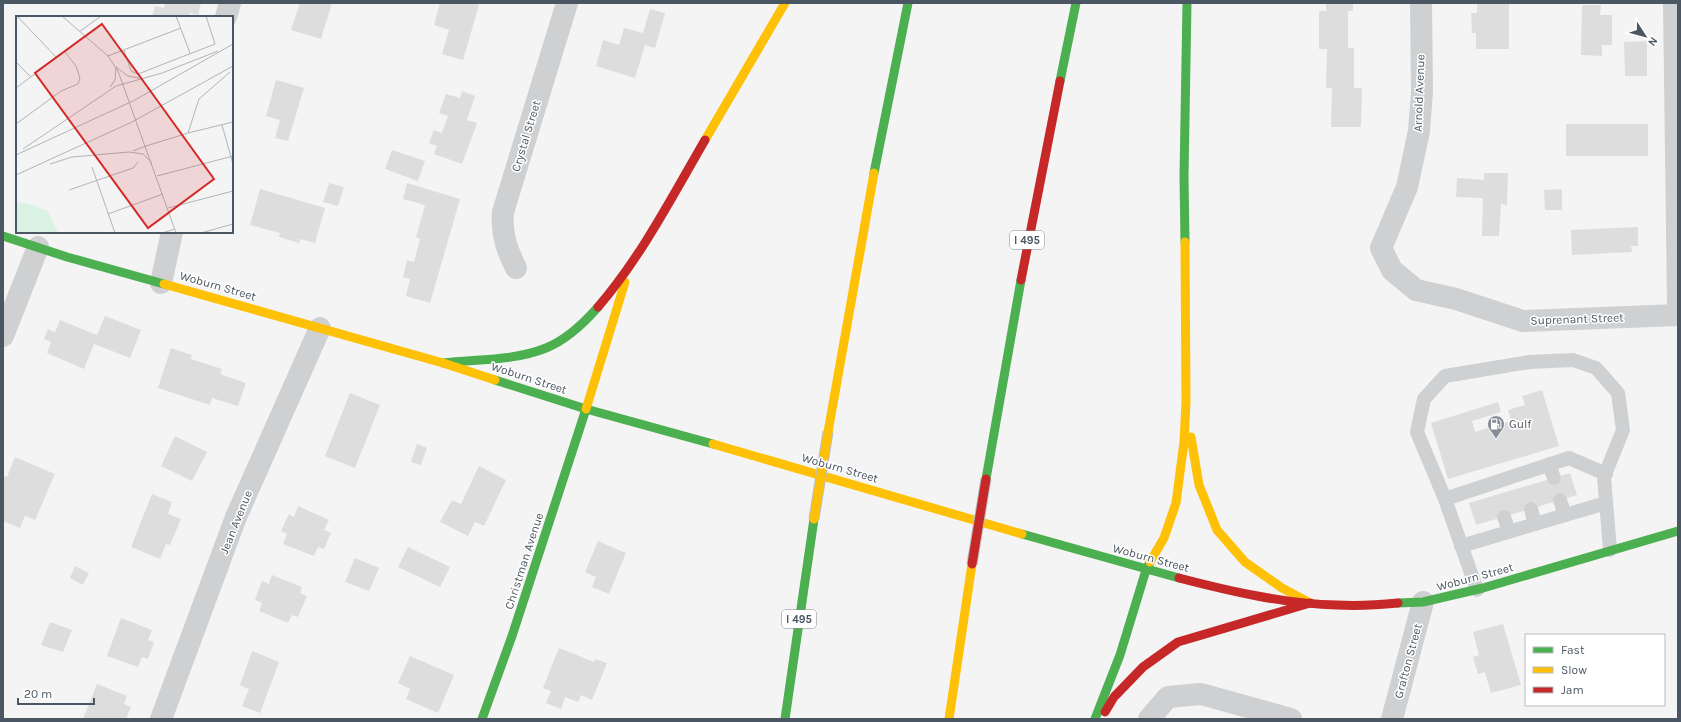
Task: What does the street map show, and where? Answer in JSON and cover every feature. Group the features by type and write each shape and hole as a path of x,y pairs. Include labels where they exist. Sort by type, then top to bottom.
{"main road":[{"path":"443,363 527,354 548,348 570,334 598,308 634,261 785,3"},
{"name":"I 495","path":"785,719 828,432 869,199 908,3"},
{"name":"I 495","path":"949,719 972,564 1023,265 1049,128 1076,3"},
{"path":"1095,719 1120,655 1146,570 1164,538 1176,503 1184,442 1186,402 1184,176 1187,3"},
{"name":"Woburn Street","path":"3,236 67,257 443,363 586,409 776,462 1146,570 1229,591 1310,603 1370,606 1423,602 1477,590 1678,531"},
{"name":"Christman Avenue","path":"482,719 512,636 586,409 624,284 634,261"},
{"path":"1186,402 1199,484 1216,530 1245,562 1282,588 1310,603"},
{"path":"1101,719 1114,697 1143,667 1178,642 1310,603"}],"street":[{"path":"226,16 230,3"},
{"name":"Crystal Street","path":"516,268 506,248 502,230 503,212 566,3"},
{"name":"Arnold Avenue","path":"1392,270 1381,248 1407,187 1419,131 1422,92 1421,3"},
{"path":"1674,3 1678,305"},
{"path":"161,283 172,233"},
{"path":"3,336 38,247"},
{"name":"Suprenant Street","path":"1392,270 1416,290 1456,299 1523,321 1678,315"},
{"name":"Jean Avenue","path":"161,719 236,517 320,328"},
{"name":"Grafton Street","path":"1392,719 1423,602"},
{"path":"1149,719 1168,697 1201,694 1291,719"}],"lane":[{"path":"1477,590 1445,499 1417,432 1424,399 1445,376 1529,362 1573,360 1596,368 1618,393 1623,430 1604,477 1610,550"},
{"path":"1445,499 1497,488 1522,480 1549,464 1569,458 1606,474"},
{"path":"1549,464 1554,478"},
{"path":"1560,500 1565,515"},
{"path":"1461,546 1606,503"},
{"path":"1531,509 1536,524"},
{"path":"1504,517 1509,531"}],"building":[{"path":"165,3 201,3 198,15 190,13 189,16 152,16 155,6 164,8"},
{"path":"300,3 332,3 321,39 291,30"},
{"path":"440,3 471,3 479,5 463,60 442,54 449,30 434,25"},
{"path":"1326,3 1353,3 1353,11 1348,11 1348,48 1354,48 1354,88 1362,88 1361,127 1331,127 1332,88 1326,88 1327,49 1319,49 1319,11 1326,11"},
{"path":"1477,3 1509,3 1509,49 1476,49 1476,33 1472,33 1471,13 1477,13"},
{"path":"1582,5 1601,5 1600,15 1612,15 1612,45 1602,45 1602,56 1581,55"},
{"path":"650,9 665,13 655,48 645,45 635,78 596,66 603,40 619,45 624,28 643,33"},
{"path":"1647,41 1647,76 1625,76 1624,42"},
{"path":"276,80 304,88 288,141 275,138 280,120 266,116"},
{"path":"462,91 475,96 467,120 477,123 462,164 434,154 437,146 429,143 434,130 442,133 448,116 439,113 446,94 460,98"},
{"path":"1566,124 1648,124 1648,156 1566,156"},
{"path":"392,150 425,161 418,181 385,169"},
{"path":"1484,173 1508,173 1507,205 1501,204 1499,236 1482,236 1483,198 1456,197 1457,178 1484,180"},
{"path":"329,183 344,187 338,206 323,202"},
{"path":"407,183 460,199 430,303 406,296 410,279 403,277 407,260 414,262 420,239 416,237 425,205 403,199"},
{"path":"260,189 325,208 315,243 300,239 299,243 279,237 280,233 250,225"},
{"path":"1562,189 1562,210 1545,210 1544,190"},
{"path":"1638,227 1638,246 1631,246 1632,252 1572,255 1571,230"},
{"path":"105,316 141,330 130,358 94,344 84,369 47,353 51,342 44,339 48,329 55,332 60,320 97,335"},
{"path":"171,348 192,355 191,359 222,369 220,374 246,383 238,406 212,398 210,405 158,388"},
{"name":"Gulf","path":"1542,390 1559,446 1448,479 1431,423 1498,402 1501,412 1472,421 1475,432 1511,421 1508,410 1525,405 1522,396"},
{"path":"350,393 380,405 355,468 325,456"},
{"path":"175,436 207,452 192,481 161,466"},
{"path":"417,444 427,448 421,465 411,462"},
{"path":"15,457 55,474 35,520 25,516 20,528 3,521 3,476 7,477"},
{"path":"479,466 506,480 484,526 475,522 468,536 440,522 452,500 461,504"},
{"path":"1570,473 1577,495 1476,525 1469,503"},
{"path":"152,494 172,502 168,514 181,519 170,545 166,544 160,559 131,547"},
{"path":"298,506 329,520 324,530 331,533 324,549 318,547 314,556 283,544 287,534 281,531 289,514 294,517"},
{"path":"598,541 626,553 609,594 592,587 596,577 585,572"},
{"path":"408,547 450,567 440,587 398,567"},
{"path":"355,558 379,568 369,591 345,582"},
{"path":"75,566 89,573 83,585 70,578"},
{"path":"272,575 302,587 300,593 307,596 298,617 292,615 288,623 259,611 262,603 255,600 262,581 269,584"},
{"path":"121,618 152,630 148,640 154,642 148,659 142,657 138,667 107,656"},
{"path":"50,622 72,630 63,652 41,645"},
{"path":"1503,624 1521,685 1491,693 1485,672 1478,674 1473,657 1479,655 1473,632"},
{"path":"559,648 594,662 595,659 607,663 592,700 581,695 578,702 565,697 561,709 546,703 551,691 543,688"},
{"path":"252,651 279,662 260,713 242,706 249,689 240,685"},
{"path":"410,656 454,675 438,713 406,699 410,689 398,683"},
{"path":"97,684 127,696 124,704 131,707 126,719 83,719"}],"traffic: fast":[{"path":"874,173 908,3"},
{"path":"1060,81 1076,3"},
{"path":"1185,242 1184,176 1187,3"},
{"path":"3,236 67,257 164,284"},
{"path":"986,479 1021,280"},
{"path":"443,363 495,359 521,355 546,348 561,340 574,330 598,307"},
{"path":"495,380 586,409 713,444"},
{"path":"482,719 512,636 586,409"},
{"path":"785,719 814,519"},
{"path":"1398,603 1423,602 1483,588 1678,531"},
{"path":"1022,534 1179,578"},
{"path":"1095,719 1120,655 1146,570 1150,562"}],"traffic: slow":[{"path":"705,140 785,3"},
{"path":"828,432 874,173"},
{"path":"1150,562 1164,538 1176,503 1184,442 1186,402 1185,242"},
{"path":"586,409 625,282"},
{"path":"164,284 443,363 495,380"},
{"path":"814,519 828,432"},
{"path":"1191,437 1199,485 1217,530 1245,562 1282,588 1310,603"},
{"path":"713,444 1022,534"},
{"path":"949,719 972,564"}],"traffic: jam":[{"path":"1021,280 1060,81"},
{"path":"598,307 614,288 642,247 705,140"},
{"path":"972,564 986,479"},
{"path":"1179,578 1217,588 1297,602 1353,605 1398,603"},
{"path":"1105,712 1114,697 1143,667 1178,642 1310,603"}],"place":[{"name":"Gulf","path":"1496,439"}]}
